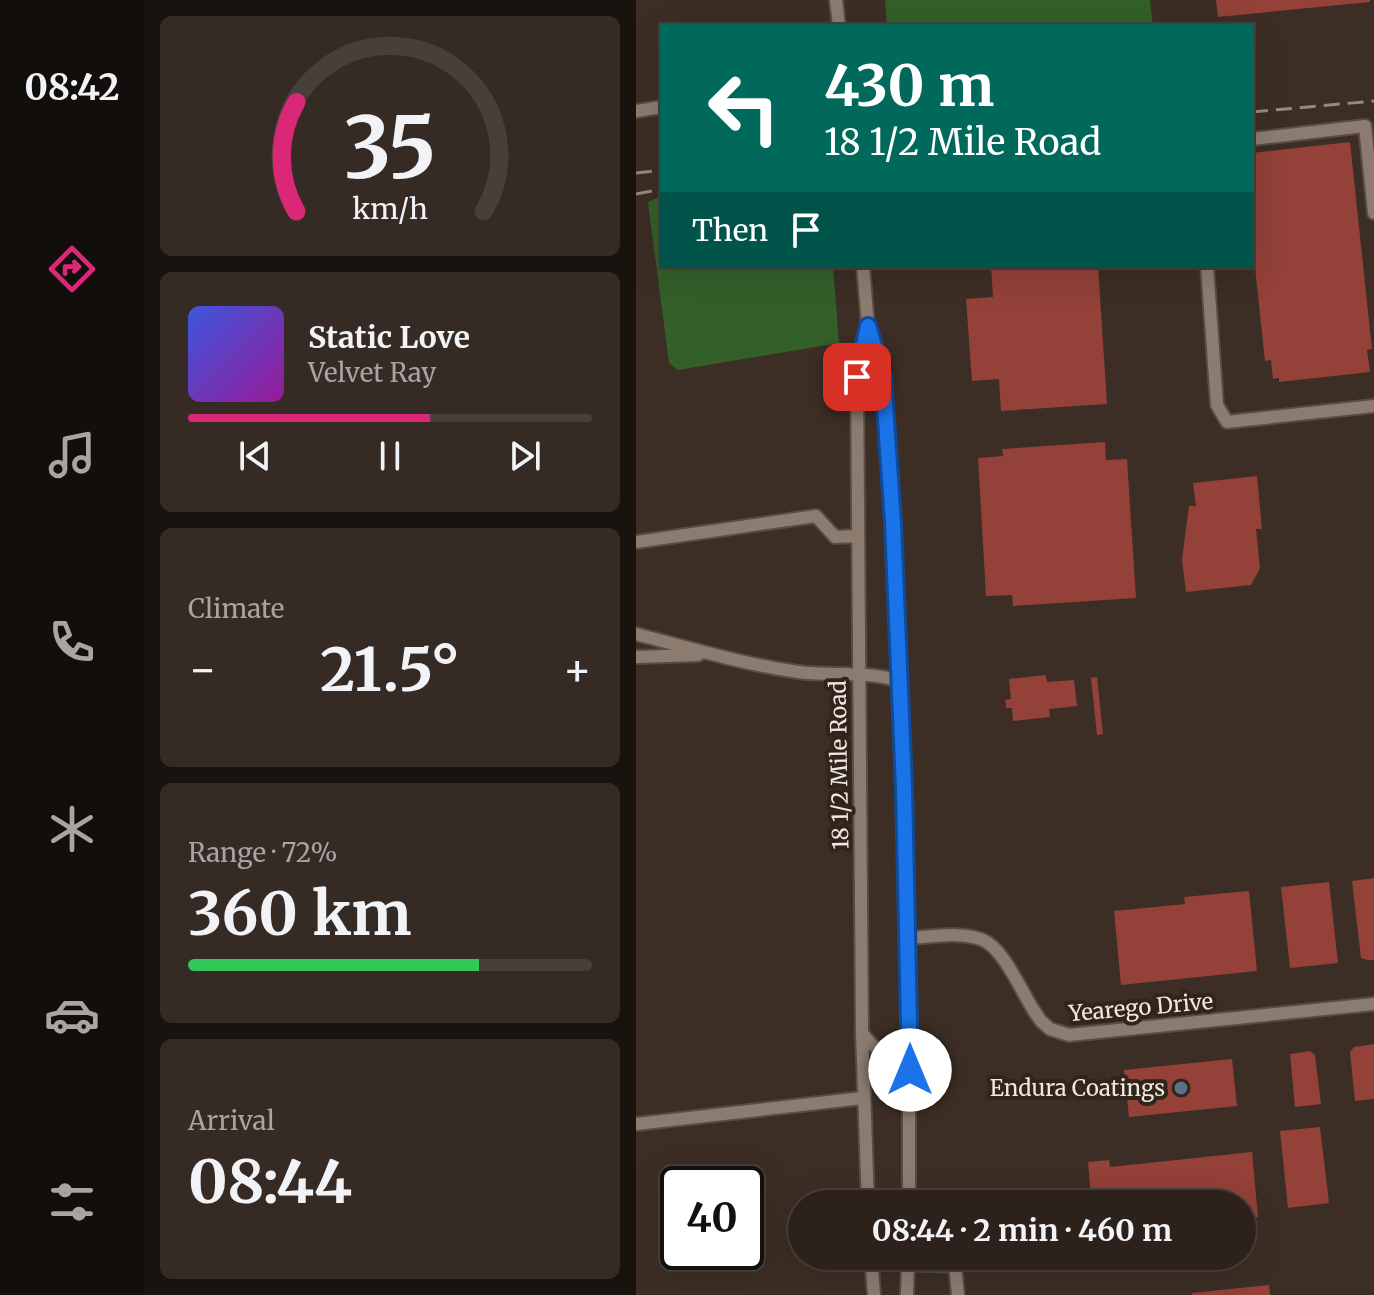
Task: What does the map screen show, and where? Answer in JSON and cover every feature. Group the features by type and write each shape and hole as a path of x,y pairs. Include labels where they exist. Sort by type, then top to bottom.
{"street":[{"path":"836,0 839,24"},
{"path":"636,111 660,107"},
{"path":"1254,139 1365,126 1374,213"},
{"name":"18 1/2 Mile Road","path":"863,268 868,326 883,376 900,682 909,938 909,1190"},
{"path":"1207,268 1217,405 1227,422 1374,406"},
{"name":"18 1/2 Mile Road","path":"867,1190 862,1033 857,377 868,326"},
{"path":"636,542 816,516 835,537 858,536"},
{"path":"636,634 710,655 795,672 858,677 882,675 900,682"},
{"path":"636,657 710,655"},
{"name":"Yearego Drive","path":"909,938 957,936 983,940 1002,958 1041,1021 1050,1029 1069,1035 1374,1004"},
{"path":"862,1033 876,1050 884,1053 910,1049"},
{"path":"636,1124 863,1098"},
{"path":"872,1270 874,1295"},
{"path":"907,1295 908,1270"},
{"path":"955,1270 958,1295"},
{"path":"867,1295 872,1274"}],"green space":[{"path":"885,0 1150,0 1153,24 887,24"},
{"path":"660,197 660,268 833,268 839,343 678,370 669,363 648,202"}],"building":[{"path":"1216,0 1370,0 1370,2 1218,17"},
{"path":"1350,142 1372,349 1367,350 1370,372 1279,382 1279,378 1273,379 1271,360 1265,361 1254,258 1254,153"},
{"path":"991,268 1098,268 1107,404 1001,411 999,379 972,381 966,299 993,297"},
{"path":"1105,442 1106,460 1127,459 1136,598 1013,606 1012,595 986,596 978,458 1003,456 1002,449"},
{"path":"1257,476 1262,529 1256,529 1260,568 1251,585 1186,592 1182,559 1189,506 1196,506 1193,483"},
{"path":"1046,675 1047,682 1074,680 1077,706 1049,709 1050,717 1013,721 1012,708 1006,708 1005,700 1011,699 1009,679"},
{"path":"1097,677 1103,734 1097,735 1091,678"},
{"path":"1374,878 1374,960 1367,960 1361,958 1352,881"},
{"path":"1329,882 1338,963 1290,968 1281,887"},
{"path":"1249,891 1257,971 1121,985 1114,911 1185,904 1184,897"},
{"path":"1374,1044 1374,1099 1355,1101 1350,1052 1354,1047"},
{"path":"1310,1051 1315,1055 1321,1104 1295,1107 1290,1054"},
{"name":"Endura Coatings","path":"1232,1059 1237,1106 1129,1117 1124,1070"},
{"path":"1320,1127 1329,1203 1288,1208 1280,1131"},
{"path":"1252,1152 1256,1190 1090,1190 1088,1162 1109,1160 1110,1167"},
{"path":"1269,1285 1270,1295 1192,1295 1192,1293"}],"railway":[{"path":"1254,112 1374,101"},
{"path":"636,173 660,170"},
{"path":"636,194 660,189"}],"place":[{"name":"Endura Coatings","path":"1181,1088"}],"route":[{"path":"857,377 868,326 883,376 893,523 909,938 910,1070"}]}
